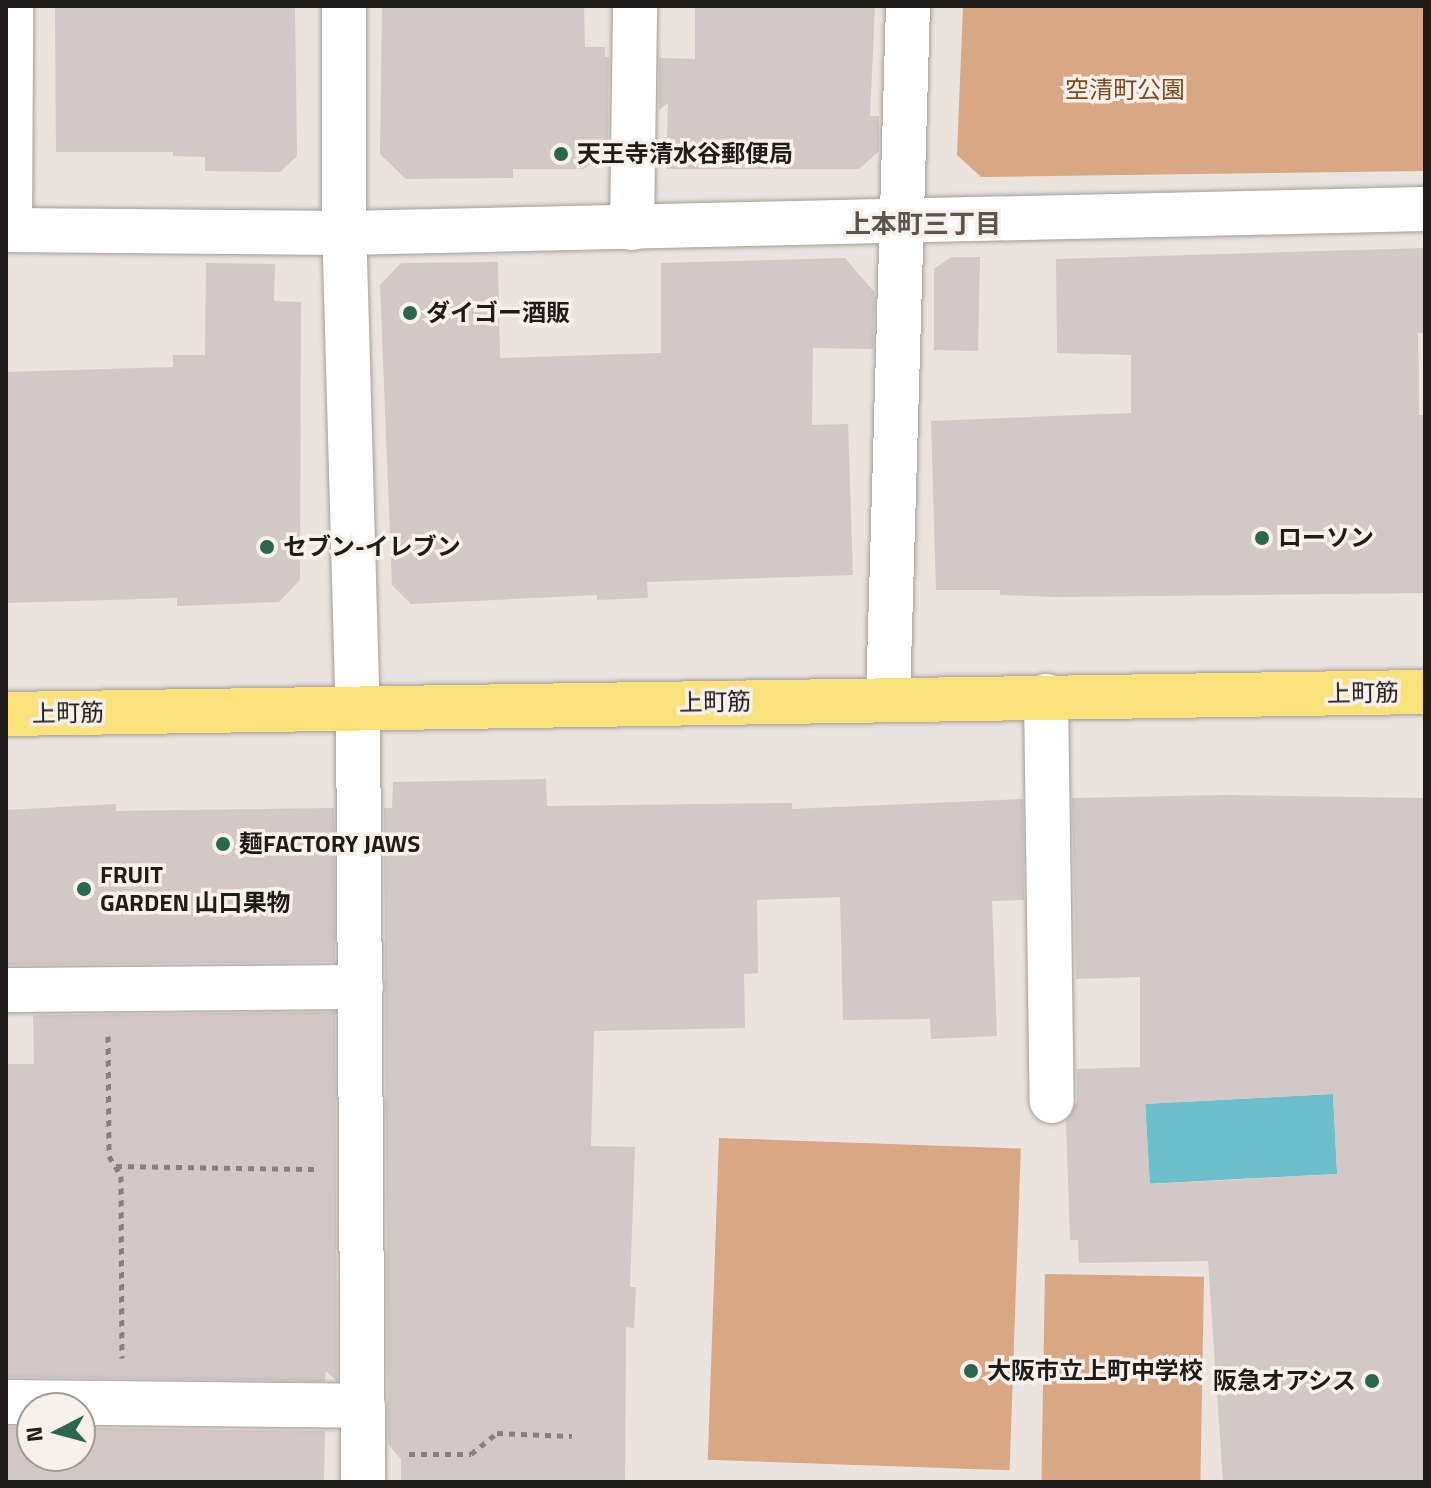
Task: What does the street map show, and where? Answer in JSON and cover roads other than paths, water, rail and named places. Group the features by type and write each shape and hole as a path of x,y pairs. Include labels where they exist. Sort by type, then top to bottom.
{"main road":[{"name":"上町筋","path":"6,714 1425,692"}],"street":[{"path":"11,6 8,230 345,233 1425,209"},
{"path":"344,6 345,233 358,708 364,1468"},
{"path":"632,228 635,6"},
{"path":"888,699 898,223 908,6"},
{"path":"1046,696 1052,1101"},
{"path":"6,990 361,987"},
{"path":"6,1402 363,1406"}],"water":[{"path":"1333,1094 1337,1174 1149,1184 1145,1104"}],"place":[{"name":"天王寺清水谷郵便局","path":"561,154"},
{"name":"ダイゴー酒販","path":"410,313"},
{"name":"ローソン","path":"1262,538"},
{"name":"セブン-イレブン","path":"267,547"},
{"name":"麺FACTORY JAWS","path":"223,844"},
{"name":"FRUIT GARDEN 山口果物","path":"84,889"},
{"name":"大阪市立上町中学校","path":"971,1371"},
{"name":"阪急オアシス","path":"1372,1381"}],"district":[{"name":"上本町三丁目","path":"923,224"}],"park label":[{"name":"空清町公園","path":"1125,90"}]}
